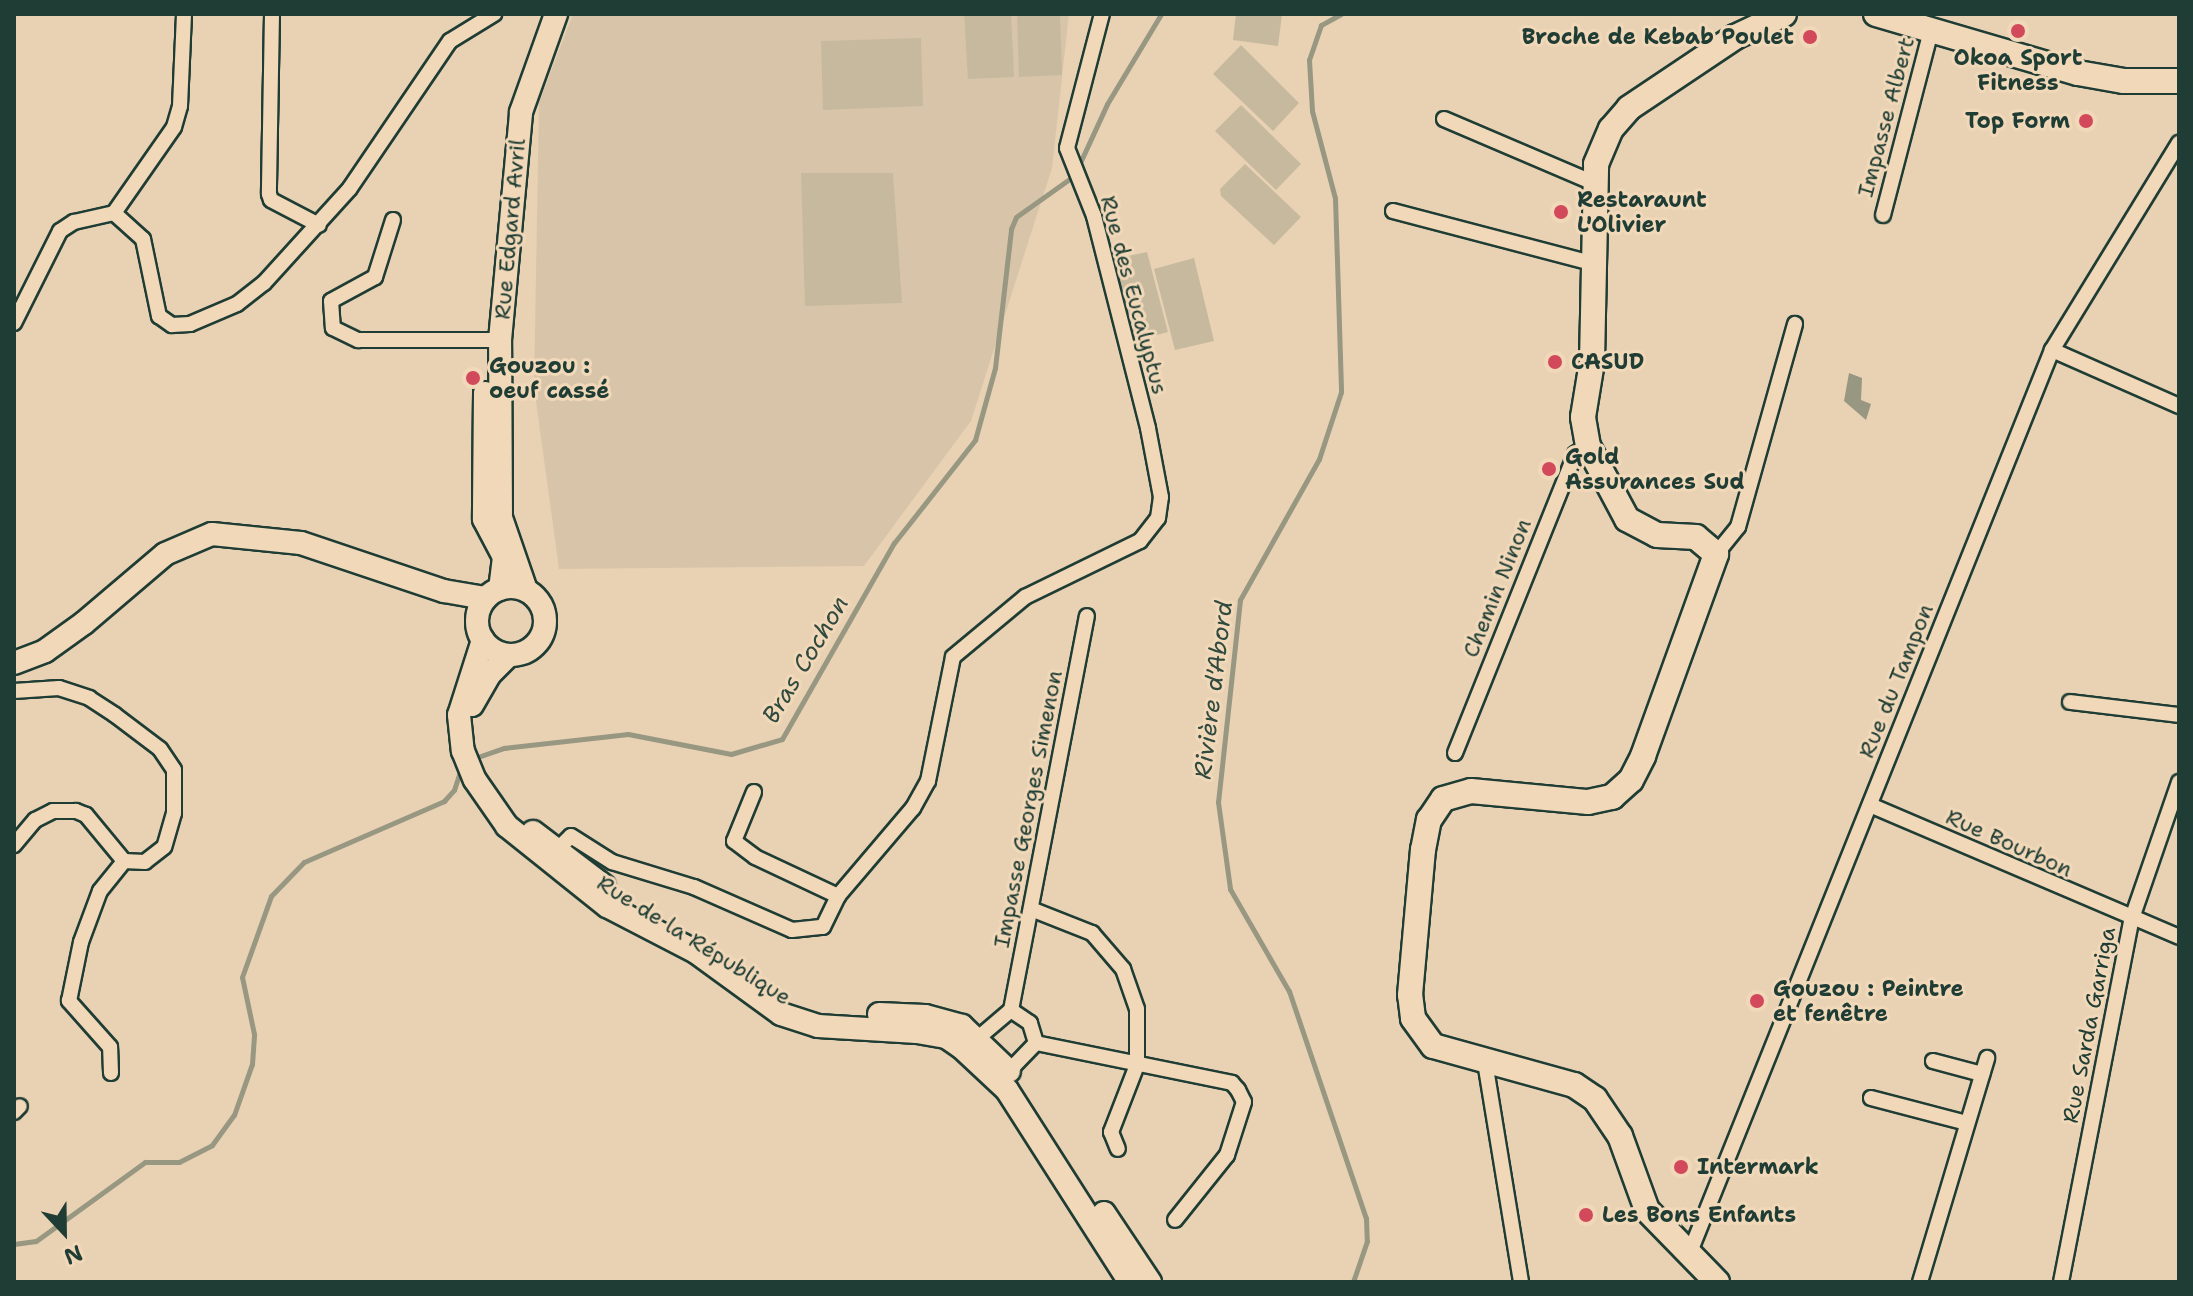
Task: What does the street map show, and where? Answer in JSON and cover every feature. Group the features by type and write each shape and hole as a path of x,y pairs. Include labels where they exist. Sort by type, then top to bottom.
{"main road":[{"path":"1713,1280 1690,1252 1647,1210 1620,1136 1595,1099 1574,1085 1433,1046 1413,1018 1410,995 1429,820 1443,799 1456,793 1588,802 1612,797 1631,780 1716,554 1696,537 1657,535 1627,519 1588,446 1583,417 1592,362 1594,183 1601,147 1629,108 1735,37 1782,14"},
{"path":"1876,14 2078,73 2124,81 2179,81"}],"street":[{"path":"14,323 60,231 74,222 114,213 174,127 180,106 184,14"},
{"path":"272,14 269,194 271,200 319,225"},
{"path":"114,213 143,239 152,298 159,316 172,325 210,318 237,304 319,225 350,188 430,63 450,41 494,14"},
{"name":"Rue des Eucalyptus","path":"838,896 913,808 936,754 938,719 953,657 1025,597 1140,541 1158,518 1161,497 1094,216 1067,148 1102,14"},
{"name":"Rue Edgard Avril","path":"493,594 504,557 484,519 493,340 521,112 547,15"},
{"name":"Impasse Albert","path":"1883,215 1931,31"},
{"path":"1444,119 1594,183"},
{"name":"Rue du Tampon","path":"1690,1252 2052,350 2179,143"},
{"path":"1393,211 1595,264"},
{"path":"393,220 375,277 331,301 333,328 358,340 493,340"},
{"path":"1716,554 1738,527 1795,324"},
{"name":"Rue Edgard Avril","path":"493,340 501,518 526,590"},
{"path":"2052,350 2179,406"},
{"name":"Chemin Ninon","path":"1455,753 1575,454 1588,446"},
{"path":"14,663 45,651 84,623 165,554 212,534 301,543 444,591 493,594 526,590 541,606 544,629 531,648 509,655 479,689 461,741"},
{"path":"444,591 480,631 509,655"},
{"path":"480,631 493,594"},
{"name":"Impasse Georges Simenon","path":"1011,1010 1087,616"},
{"name":"Rue de la République","path":"480,631 459,715 461,741 475,780 552,855 611,892 704,942 794,1004 824,1012 925,1016 962,1026 989,1060"},
{"path":"14,691 59,688 89,698 160,749 174,770 174,813 164,847 145,862 124,861 86,815 76,811 53,811 35,820 14,845"},
{"path":"2070,702 2179,715"},
{"name":"Rue Sarda Garriga","path":"2061,1282 2132,918 2179,782"},
{"path":"552,855 571,836 612,862 694,887 802,933 823,927 838,896 755,857 734,841 754,792"},
{"name":"Rue Bourbon","path":"1870,805 2179,937"},
{"path":"111,1073 110,1047 69,1001 81,942 100,891 124,861"},
{"path":"1031,909 1092,933 1123,969 1137,1009 1137,1065 1113,1122 1118,1149"},
{"path":"989,1060 1011,1010 1030,1023 1036,1043"},
{"path":"989,1060 1036,1043 1232,1083 1244,1102 1227,1155 1175,1220"},
{"path":"1920,1282 1987,1058"},
{"path":"989,1060 1130,1282"},
{"path":"989,1060 1150,1282"},
{"path":"1933,1061 1982,1074"},
{"path":"1485,1062 1521,1282"},
{"path":"1871,1098 1967,1123"}],"shaded area":[{"path":"573,14 1069,14 1052,168 971,421 864,566 559,569 534,387 539,102"},
{"path":"964,14 1011,14 1014,77 968,79"},
{"path":"1017,14 1060,14 1062,75 1019,77"},
{"path":"1236,14 1282,14 1278,46 1233,40"},
{"path":"921,38 923,106 823,110 821,41"},
{"path":"1241,45 1299,103 1273,131 1213,74"},
{"path":"1241,105 1301,164 1276,190 1215,131"},
{"path":"1245,164 1301,217 1274,245 1221,196 1220,189"},
{"path":"801,173 893,173 902,303 805,306"},
{"path":"1147,252 1168,332 1131,342 1110,260"},
{"path":"1194,258 1214,341 1175,350 1154,269"},
{"path":"1849,373 1862,378 1861,400 1871,404 1866,420 1844,401"}],"waterway":[{"name":"Bras Cochon","path":"1079,165 1107,104 1161,14"},
{"name":"Rivière d'Abord","path":"1341,14 1321,25 1309,60 1312,111 1335,198 1341,392 1319,459 1240,600 1218,802 1230,889 1289,991 1366,1218 1367,1241 1353,1282"},
{"name":"Bras Cochon","path":"472,759 504,748 628,734 731,754 782,739 894,543 975,440 995,368 1011,229 1016,217 1075,175"},
{"name":"Bras Cochon","path":"14,1244 36,1241 145,1162 179,1162 212,1145 234,1115 252,1064 254,1034 242,977 271,896 304,862 444,801 454,790 462,766"}],"place":[{"name":"Okoa Sport Fitness","path":"2018,31"},
{"name":"Broche de Kebab Poulet","path":"1810,37"},
{"name":"Top Form","path":"2086,121"},
{"name":"Restaraunt L'Olivier","path":"1561,212"},
{"name":"CASUD","path":"1555,362"},
{"name":"Gouzou : oeuf cassé","path":"473,378"},
{"name":"Gold Assurances Sud","path":"1549,469"},
{"name":"Gouzou : Peintre et fenêtre","path":"1757,1001"},
{"name":"Intermark","path":"1681,1167"},
{"name":"Les Bons Enfants","path":"1586,1215"}]}
